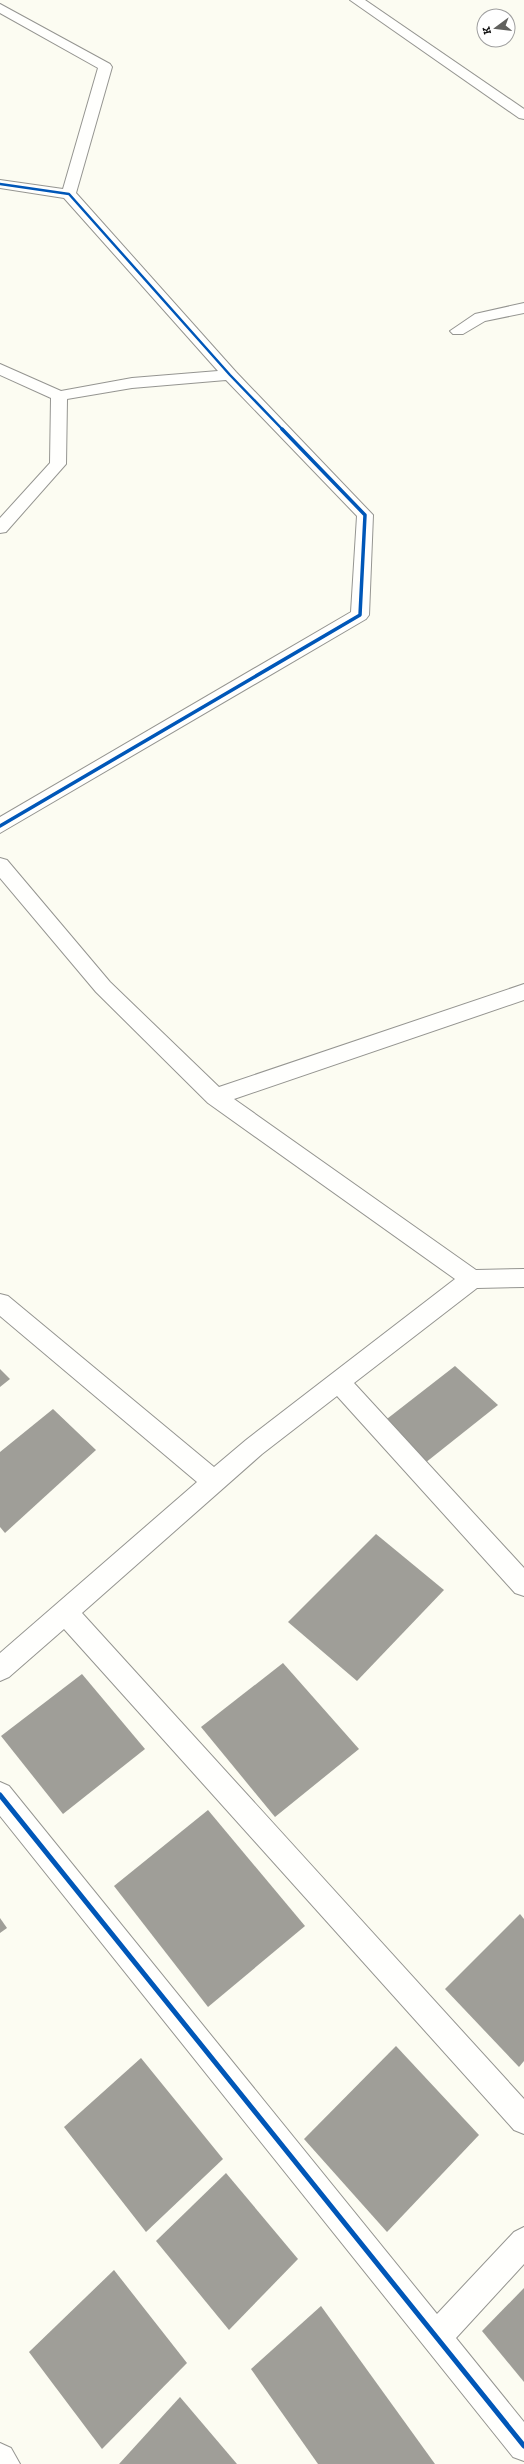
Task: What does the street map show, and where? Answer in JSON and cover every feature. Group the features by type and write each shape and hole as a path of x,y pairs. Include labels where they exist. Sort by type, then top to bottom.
{"street":[{"path":"356,0 524,115"},
{"path":"0,8 105,67 69,194"},
{"path":"0,184 69,194 230,375 365,515 360,615 0,826"},
{"path":"458,332 480,317 524,308"},
{"path":"0,369 59,396 132,383 230,375"},
{"path":"0,528 58,464 59,396"},
{"path":"0,865 103,987 215,1097 472,1279 524,1278"},
{"path":"215,1097 524,992"},
{"path":"0,1669 254,1447 472,1279"},
{"path":"0,1303 214,1482"},
{"path":"338,1382 524,1585"},
{"path":"64,1612 524,2120"},
{"path":"0,1795 437,2336 524,2446"},
{"path":"437,2336 524,2242"},
{"path":"0,2459 4,2464"}],"building":[{"path":"455,1366 498,1405 425,1463 383,1422"},
{"path":"0,1369 10,1379 0,1387"},
{"path":"53,1409 96,1450 5,1533 0,1527 0,1452"},
{"path":"376,1534 444,1590 357,1681 288,1622"},
{"path":"283,1663 359,1749 275,1817 201,1727"},
{"path":"82,1674 145,1749 63,1814 1,1736"},
{"path":"208,1810 305,1926 208,2007 114,1886"},
{"path":"520,1914 524,1919 524,2061 519,2067 445,1989"},
{"path":"0,1918 7,1928 0,1933"},
{"path":"396,2046 479,2135 387,2232 304,2139"},
{"path":"141,2058 223,2159 146,2232 64,2127"},
{"path":"226,2173 298,2259 229,2330 156,2241"},
{"path":"114,2270 187,2363 102,2449 29,2352"},
{"path":"524,2288 524,2382 482,2331"},
{"path":"321,2306 435,2464 318,2464 251,2369"},
{"path":"180,2397 237,2464 119,2464"}],"cycle path":[{"path":"0,184 69,194 230,375 365,515 360,615 0,826"},
{"path":"0,1795 524,2446"}]}
